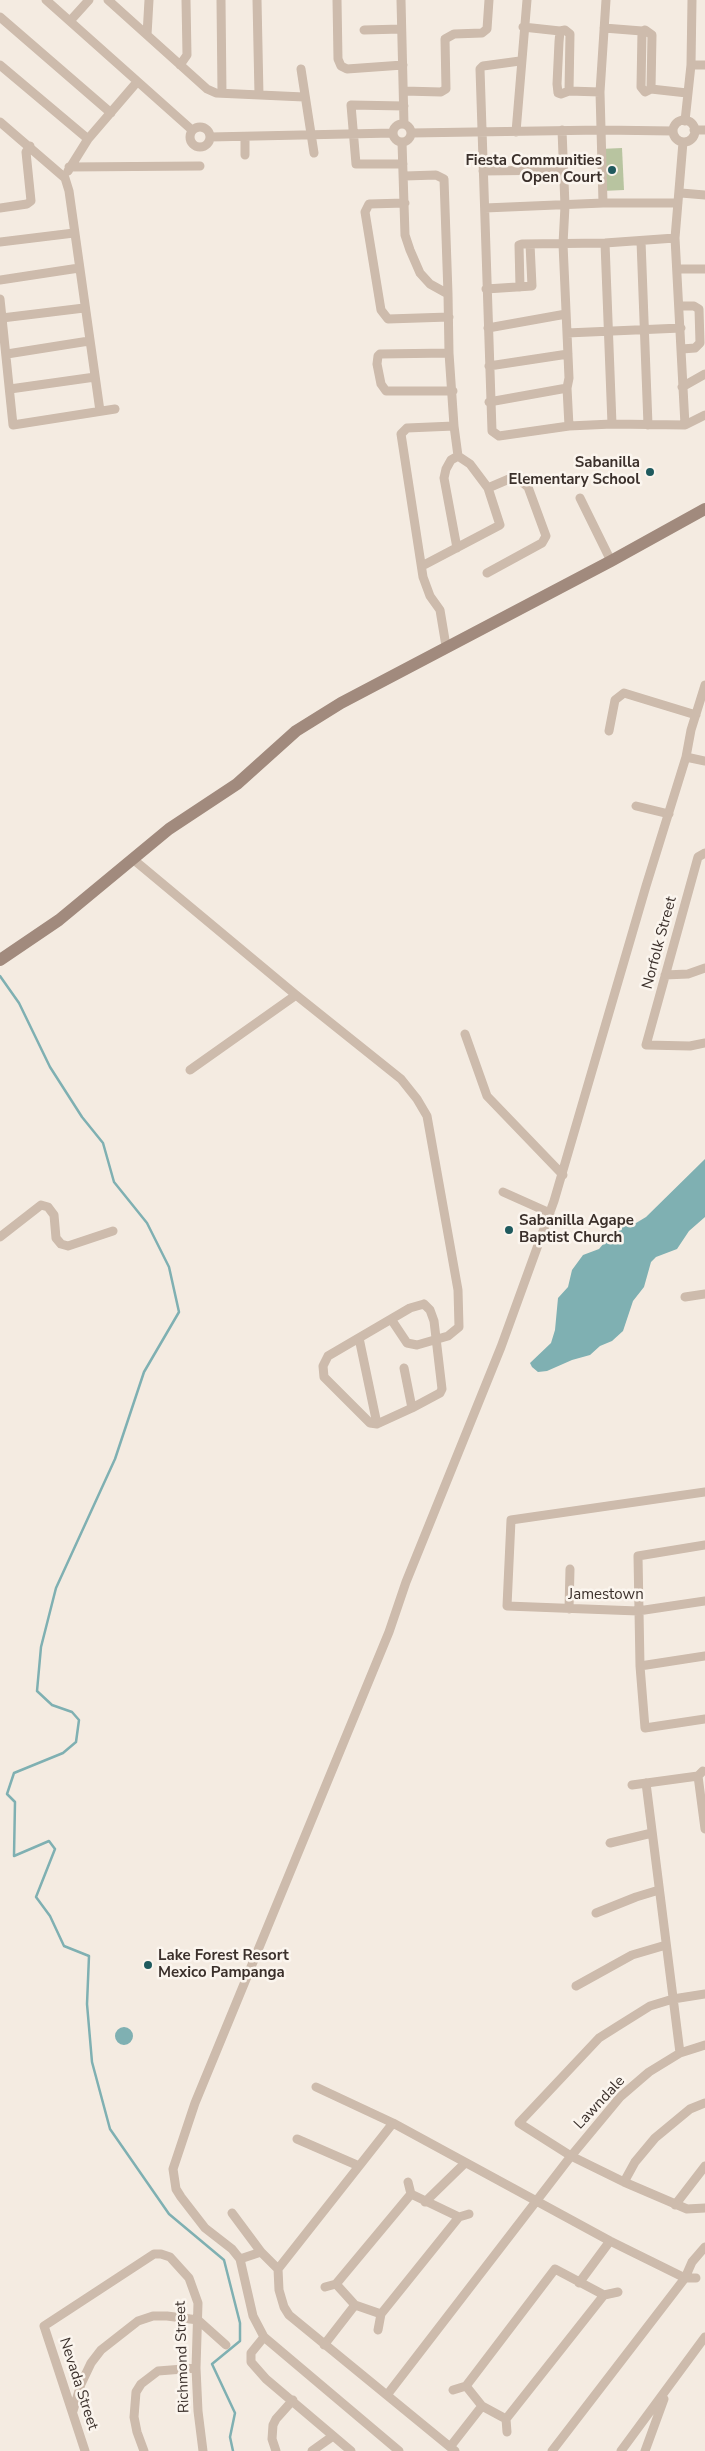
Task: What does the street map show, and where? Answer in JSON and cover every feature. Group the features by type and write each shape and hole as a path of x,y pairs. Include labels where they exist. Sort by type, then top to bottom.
{"street":[{"path":"46,0 192,130"},
{"path":"70,21 89,0"},
{"path":"108,0 207,89 216,94 304,97"},
{"path":"147,36 149,0"},
{"path":"180,65 187,55 186,0"},
{"path":"221,0 222,93"},
{"path":"257,0 259,95"},
{"path":"337,0 338,60 340,66 347,69 403,65"},
{"path":"401,0 404,124 408,127 410,133 407,140 402,142"},
{"path":"404,91 441,92 446,90 445,39 454,34 482,33 487,30 489,0"},
{"path":"516,132 520,61 527,0"},
{"path":"602,203 600,92 606,0"},
{"path":"685,121 691,65 692,0"},
{"path":"0,16 111,113"},
{"path":"523,27 560,31 557,91 561,94 569,91 600,92"},
{"path":"604,28 649,31 652,35 651,89 687,93"},
{"path":"364,30 401,29"},
{"path":"520,61 483,66 480,69 490,366 489,402 492,431 499,436 570,426 612,424 685,425 705,415"},
{"path":"0,65 88,140"},
{"path":"691,65 705,65"},
{"path":"301,69 309,135 314,153"},
{"path":"65,178 69,168 88,140 137,82"},
{"path":"403,164 357,168 351,105 404,106"},
{"path":"685,121 691,123 694,130 692,138 683,142 674,137 673,131 678,122 685,121"},
{"path":"0,122 65,178 69,191 100,411"},
{"path":"393,133 397,125 404,124"},
{"path":"198,127 205,128 210,138 200,157 191,142 190,136 192,130 198,127"},
{"path":"562,130 565,206 563,244 568,354 567,388 570,426"},
{"path":"410,133 562,130 673,131"},
{"path":"694,130 705,130"},
{"path":"210,138 393,133"},
{"path":"393,133 397,140 402,142"},
{"path":"245,137 245,156"},
{"path":"402,142 405,176 406,235 414,261 430,284 448,294"},
{"path":"683,142 681,193 678,203 676,238 685,425"},
{"path":"0,208 27,204 31,201 26,152 30,146"},
{"path":"69,168 200,157"},
{"path":"483,171 564,170"},
{"path":"405,176 436,175 444,179 449,354 458,456 470,464 488,488 500,525 422,566"},
{"path":"681,193 705,195"},
{"path":"404,203 369,204 364,212 381,310 388,319 449,317"},
{"path":"485,208 602,203 678,203"},
{"path":"0,242 74,233"},
{"path":"520,287 519,245 605,243 676,238"},
{"path":"641,241 648,424"},
{"path":"605,243 612,424"},
{"path":"486,289 532,286 530,244"},
{"path":"0,280 79,268"},
{"path":"677,269 705,269"},
{"path":"0,299 14,425 115,409"},
{"path":"679,306 694,306 699,309 700,343 695,348 682,349"},
{"path":"2,318 84,308"},
{"path":"488,328 566,314"},
{"path":"567,333 681,328"},
{"path":"7,354 89,341"},
{"path":"449,354 380,354 377,364 381,384 386,391 453,391"},
{"path":"490,366 568,354"},
{"path":"682,387 705,374"},
{"path":"10,389 95,377"},
{"path":"489,402 567,388"},
{"path":"446,646 440,610 430,596 422,566 402,434 407,428 454,426"},
{"path":"457,548 444,478 451,460 458,456"},
{"path":"487,573 542,543 546,536 528,487 521,480 509,479 488,488"},
{"path":"580,498 611,562"},
{"path":"0,960 59,920 169,830 237,784 296,731 341,703 446,646 611,562 705,509"},
{"path":"399,2451 264,2337 252,2316 240,2259 232,2249 205,2228 181,2197 176,2189 173,2169 175,2158 195,2102 245,1978 270,1925 389,1632 406,1582 501,1347 550,1213 686,757 705,685"},
{"path":"609,731 615,700 624,693 696,715"},
{"path":"686,757 705,761"},
{"path":"636,806 669,814"},
{"name":"Norfolk Street","path":"705,853 698,857 646,1045 690,1046 705,1043"},
{"path":"134,860 401,1080 417,1099 426,1116 458,1290 460,1327 456,1332 436,1340 417,1344 408,1343 391,1319"},
{"path":"665,975 688,974 705,968"},
{"path":"190,1070 296,995"},
{"path":"465,1034 487,1096 563,1174"},
{"path":"503,1192 550,1213"},
{"path":"0,1237 41,1204 48,1207 54,1215 56,1238 61,1244 68,1246 113,1231"},
{"path":"685,1297 705,1294"},
{"path":"424,1304 430,1310 436,1340 442,1389 440,1393 377,1424 364,1418 324,1377 323,1366 328,1356 410,1308 424,1304"},
{"path":"359,1338 377,1424"},
{"path":"404,1368 412,1408"},
{"name":"Jamestown","path":"705,1492 511,1520 507,1606 638,1611 705,1601"},
{"path":"705,1546 638,1556 640,1666 645,1728 705,1718"},
{"path":"569,1609 570,1570"},
{"path":"640,1666 705,1656"},
{"path":"632,1785 700,1773 705,1829"},
{"path":"646,1783 680,2054"},
{"path":"610,1843 652,1833"},
{"path":"596,1913 659,1890"},
{"path":"576,1986 632,1955 666,1945"},
{"path":"705,1994 673,1998 650,2006 599,2038 522,2117 519,2123 571,2156 624,2182 676,2205 696,2210 705,2208"},
{"name":"Lawndale","path":"387,2395 571,2156 620,2097 650,2072 680,2054 705,2045"},
{"path":"316,2087 393,2123 464,2164 610,2241 685,2278 696,2278"},
{"path":"624,2182 636,2162 655,2138 690,2109 705,2103"},
{"path":"393,2123 278,2268 279,2290 284,2307 289,2315 324,2345 452,2449 482,2406"},
{"path":"297,2138 358,2166"},
{"path":"425,2202 464,2164"},
{"path":"676,2205 705,2166"},
{"path":"408,2182 411,2194 459,2217"},
{"path":"325,2287 336,2284 411,2194"},
{"path":"232,2213 261,2252 278,2268"},
{"path":"378,2330 381,2314 459,2217 469,2214"},
{"path":"579,2284 610,2241"},
{"path":"552,2451 685,2278 692,2262 705,2247"},
{"path":"240,2259 261,2252"},
{"name":"Richmond Street","path":"44,2326 154,2254 170,2257 189,2278 198,2303 196,2368 198,2411 203,2451"},
{"path":"453,2390 466,2386 554,2264 579,2284 604,2295 618,2292"},
{"path":"336,2284 355,2305 381,2314"},
{"path":"507,2432 506,2419 604,2295"},
{"path":"324,2345 355,2305"},
{"path":"73,2411 81,2384 91,2363 101,2350 138,2321 154,2316 198,2320 226,2345"},
{"name":"Nevada Street","path":"44,2326 85,2451"},
{"path":"264,2337 251,2353 251,2362 266,2379 351,2451"},
{"path":"621,2451 705,2337"},
{"path":"144,2451 135,2425 133,2405 136,2392 141,2384 158,2371 196,2368"},
{"path":"466,2386 482,2406 506,2419"},
{"path":"646,2451 666,2392"},
{"path":"276,2451 272,2439 273,2425 293,2400"},
{"path":"312,2451 333,2436"}],"green space":[{"name":"Fiesta Communities Open Court","path":"622,148 624,190 602,191 600,149"}],"water":[{"path":"705,1159 705,1217 689,1231 677,1249 656,1257 651,1262 644,1287 633,1301 623,1331 612,1341 600,1346 590,1355 572,1360 547,1371 538,1372 530,1363 551,1343 555,1330 558,1298 568,1287 572,1270 583,1255 599,1249 616,1229 624,1225 636,1223 646,1217"},
{"path":"124,2027 130,2030 133,2036 130,2042 124,2045 118,2042 115,2036 118,2030"}],"waterway":[{"path":"0,976 19,1003 50,1067 82,1117 103,1143 114,1182 147,1223 169,1267 179,1312 144,1372 115,1459 56,1588 41,1647 37,1691 52,1705 72,1712 79,1720 76,1742 63,1753 14,1773 7,1794 15,1802 14,1856 49,1841 55,1849 36,1897 50,1916 64,1946 89,1956 87,2004 92,2062 110,2129 169,2214 224,2260 240,2323 240,2341 212,2364 235,2413 230,2437 233,2451"}],"place":[{"name":"Fiesta Communities Open Court","path":"612,170"},
{"name":"Sabanilla Elementary School","path":"650,472"},
{"name":"Sabanilla Agape Baptist Church","path":"509,1230"},
{"name":"Lake Forest Resort Mexico Pampanga","path":"148,1965"}]}
